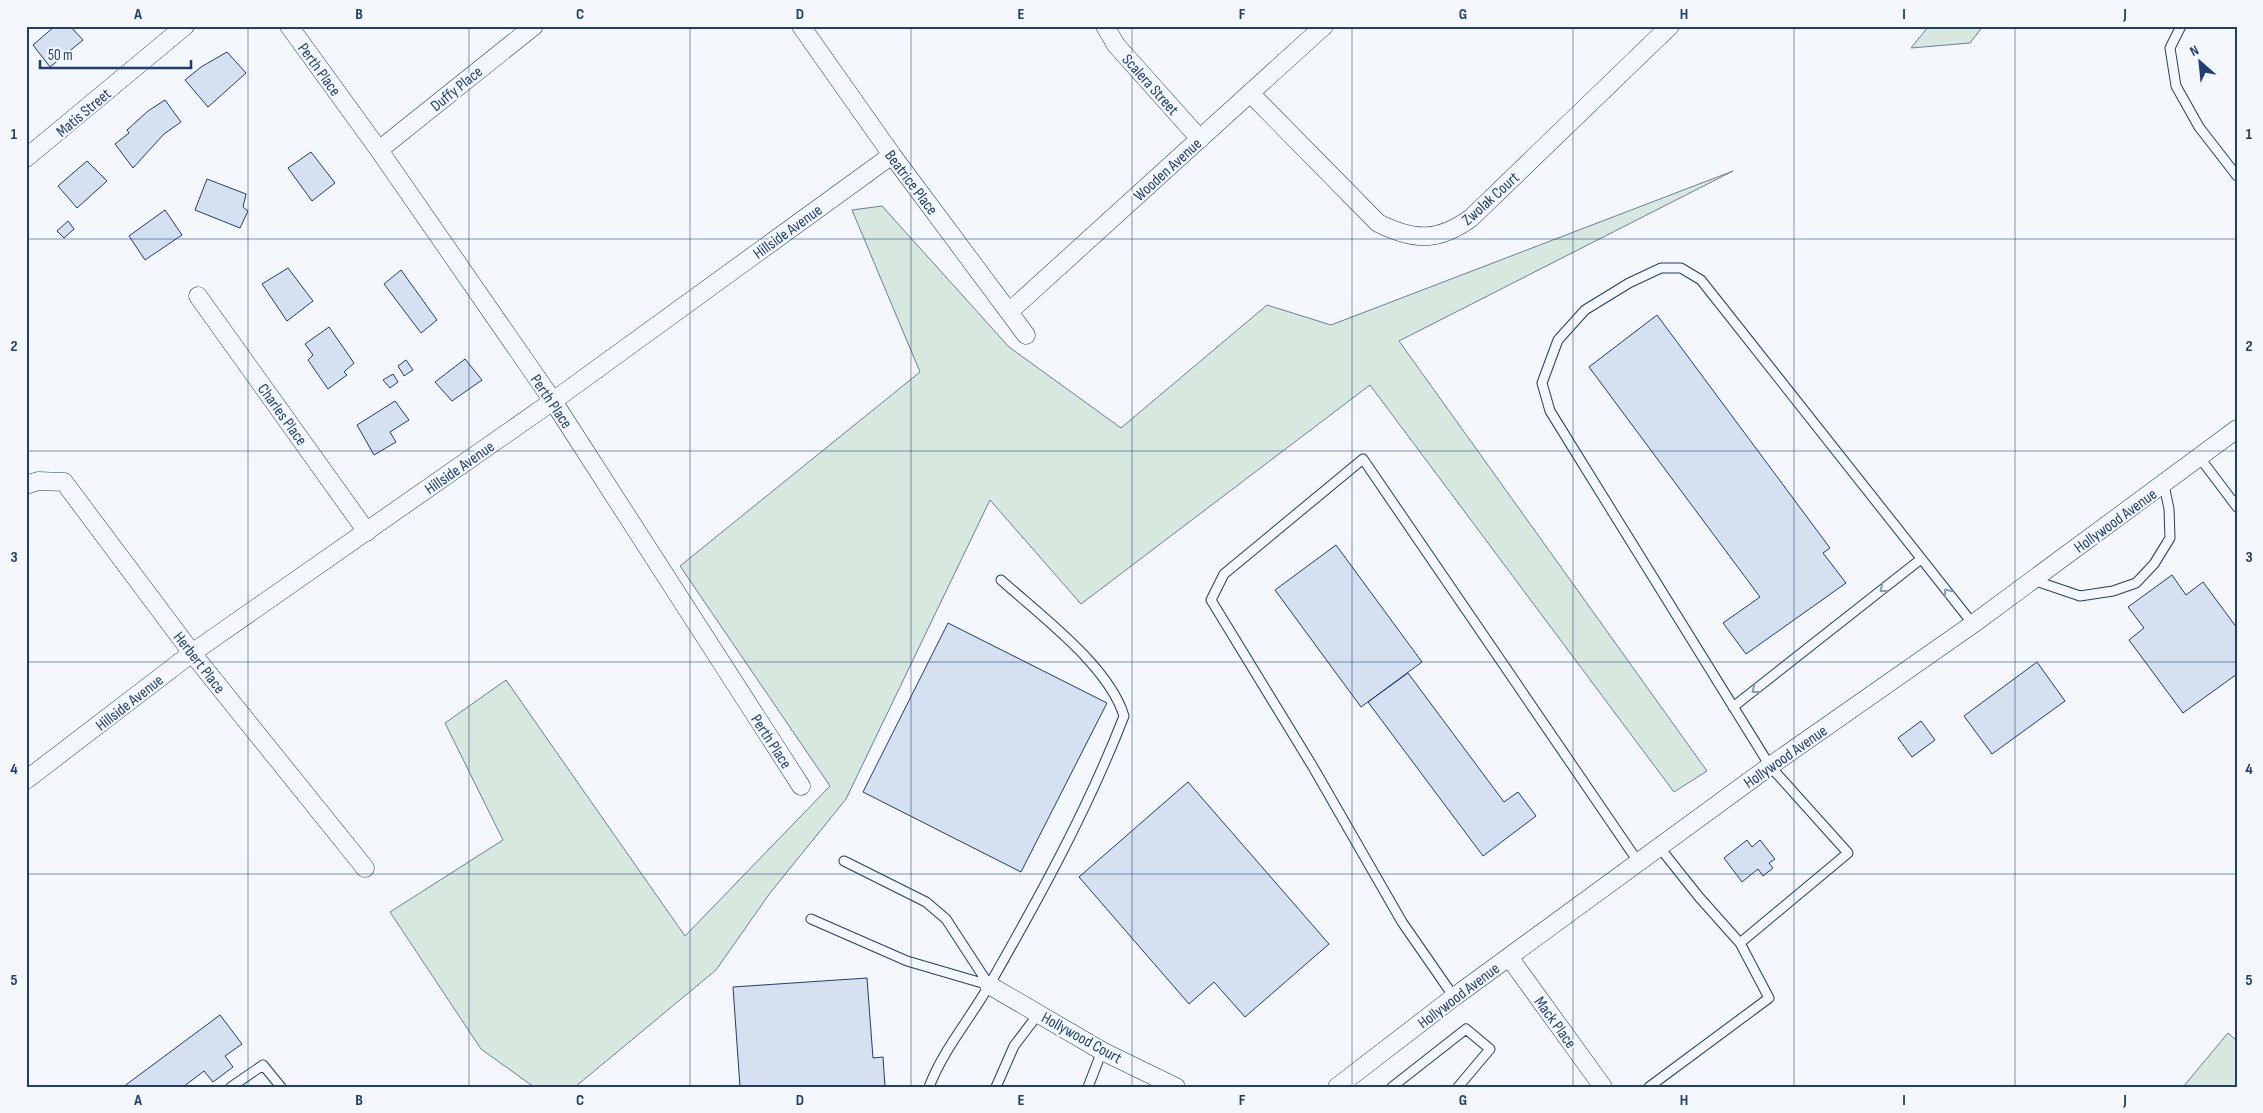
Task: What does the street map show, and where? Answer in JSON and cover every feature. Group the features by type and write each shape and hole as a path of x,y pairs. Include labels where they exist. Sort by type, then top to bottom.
{"street":[{"name":"Matis Street","path":"26,158 185,26"},
{"name":"Perth Place","path":"289,26 379,150 553,401 801,786"},
{"name":"Duffy Place","path":"379,150 534,26"},
{"name":"Beatrice Place","path":"801,26 892,155 1026,335"},
{"name":"Scalera Street","path":"1105,26 1116,45 1200,139"},
{"name":"Wooden Avenue","path":"1010,311 1324,26"},
{"name":"Zwolak Court","path":"1251,94 1378,223 1399,234 1422,237 1445,233 1471,218 1670,26"},
{"name":"Hillside Avenue","path":"26,780 192,653 553,401 892,155"},
{"name":"Charles Place","path":"198,296 367,532"},
{"name":"Hollywood Avenue","path":"1337,1087 1454,997 1770,766 2034,580 2237,429"},
{"name":"Herbert Place","path":"26,485 38,481 64,482 192,653 365,868"},
{"name":"Mack Place","path":"1509,957 1603,1087"},
{"name":"Hollywood Court","path":"989,985 1102,1050 1176,1087"}],"lane":[{"path":"2181,26 2170,48 2176,86 2199,127 2237,176"},
{"path":"1740,943 1848,854 1770,766 1550,411 1542,383 1558,340 1585,310 1629,283 1661,268 1681,268 1701,280 1973,624"},
{"path":"2200,458 2237,507"},
{"path":"1454,997 1402,922 1313,767 1211,600 1224,574 1363,459 1639,863"},
{"path":"2034,580 2080,596 2113,592 2136,583 2154,564 2170,538 2169,510 2164,485"},
{"path":"1733,707 1921,559"},
{"path":"929,1087 938,1063 989,985 1073,832 1124,716 1119,701 1092,664 1001,580"},
{"path":"1649,1087 1769,998 1740,943 1699,897 1660,848"},
{"path":"844,862 926,902 946,919 989,985"},
{"path":"811,919 907,961 989,985"},
{"path":"996,1087 1014,1046 1038,1013"},
{"path":"1392,1087 1466,1029 1490,1049 1458,1087"},
{"path":"1088,1087 1102,1050"},
{"path":"231,1087 263,1066 281,1087"}],"shaded area":[{"path":"1929,26 1983,26 1970,43 1911,48"},
{"path":"1733,171 1399,341 1707,771 1674,792 1370,385 1081,604 990,500 846,799 770,893 716,970 575,1087 534,1087 481,1049 390,912 503,840 445,723 506,680 685,936 830,786 680,566 920,372 852,210 882,206 1009,347 1121,428 1267,305 1331,325"},
{"path":"2228,1033 2237,1041 2237,1087 2183,1087"}],"building":[{"path":"55,26 70,26 83,40 50,67 33,45"},
{"path":"227,52 246,73 208,107 185,80 201,67"},
{"path":"165,100 181,122 164,134 133,168 115,144 129,133 127,130 148,111"},
{"path":"311,152 335,183 312,201 288,168"},
{"path":"87,161 107,181 77,208 58,186"},
{"path":"207,179 246,194 243,207 248,211 240,228 195,210"},
{"path":"165,210 182,235 145,260 129,236"},
{"path":"68,221 74,229 64,238 57,231"},
{"path":"288,268 313,301 287,321 262,284"},
{"path":"401,270 437,320 421,333 384,284"},
{"path":"1657,315 1830,548 1823,553 1846,583 1746,654 1723,623 1760,597 1589,367"},
{"path":"329,327 354,363 344,372 347,375 328,389 308,360 313,355 305,344"},
{"path":"465,359 482,380 452,401 435,382"},
{"path":"406,360 413,370 404,376 398,366"},
{"path":"393,374 398,382 390,388 383,380"},
{"path":"395,401 409,420 390,432 396,442 374,455 357,425"},
{"path":"1336,545 1422,662 1361,707 1275,590"},
{"path":"2172,575 2186,595 2203,582 2237,628 2237,674 2183,713 2129,640 2144,628 2128,607"},
{"path":"948,623 1107,703 1021,872 863,792"},
{"path":"2037,662 2065,701 1992,754 1964,716"},
{"path":"1408,673 1504,802 1518,792 1536,816 1483,856 1368,702"},
{"path":"1921,721 1935,740 1912,757 1898,738"},
{"path":"1188,782 1329,944 1245,1017 1214,982 1189,1004 1079,877"},
{"path":"1747,840 1752,847 1760,840 1775,859 1769,863 1773,868 1763,876 1758,869 1742,882 1724,858"},
{"path":"867,978 873,1058 883,1057 885,1087 740,1087 733,987"},
{"path":"220,1015 242,1044 225,1056 233,1067 213,1082 204,1071 183,1087 123,1087"}]}
